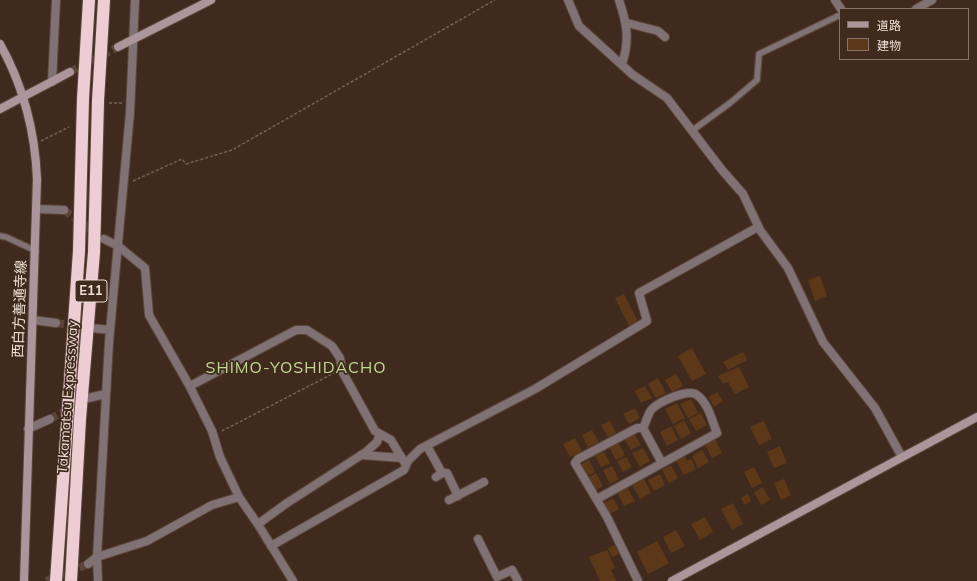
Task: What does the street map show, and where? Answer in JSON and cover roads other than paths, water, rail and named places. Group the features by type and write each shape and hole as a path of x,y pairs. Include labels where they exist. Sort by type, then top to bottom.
{"highway":[{"name":"Takamatsu Expressway","path":"56,581 79,251 83,99 89,0"},
{"name":"Takamatsu Expressway","path":"71,581 80,419 94,252 98,101 104,0"}],"main road":[{"path":"118,47 211,0"},
{"name":"西白方善通寺線","path":"0,44 25,96 34,144 37,179 36,250 28,429 24,581"},
{"path":"0,109 70,72"},
{"path":"672,581 977,417"}],"street":[{"path":"52,82 56,0"},
{"path":"98,581 97,557 110,330 122,186 131,103 135,0"},
{"path":"568,0 579,26 622,64 667,98 693,130 722,170 743,194 758,227 788,268 823,342 875,408 902,457"},
{"path":"619,0 627,23 627,38 622,64"},
{"path":"918,8 932,0"},
{"path":"627,23 658,31 665,37"},
{"path":"37,209 64,210"},
{"path":"361,455 404,461 427,446 535,389 647,321 639,293 758,227"},
{"path":"104,239 118,246 145,268 149,315 190,386 213,435 220,457 239,497 258,524 293,581"},
{"path":"33,320 56,323"},
{"path":"92,328 110,330"},
{"path":"190,386 301,329 312,333 332,346 340,358 342,369 375,431 391,440 404,461 404,470 271,546"},
{"path":"597,499 717,432 708,409 695,394 683,392 652,409 643,428"},
{"path":"88,398 106,394"},
{"path":"28,429 50,419"},
{"path":"638,581 597,499 579,472 575,463 578,459 637,428 643,428"},
{"path":"643,428 662,463"},
{"path":"258,524 287,503 361,455 377,442 380,434"},
{"path":"427,446 439,475 447,473 458,496"},
{"path":"449,500 484,482"},
{"path":"88,564 97,557 147,541 212,505 239,497"},
{"path":"478,539 497,577 512,570 518,581"}],"lane":[{"path":"693,130 730,103 757,80 759,54 839,16"},
{"path":"0,236 6,237 36,250"}],"tunnel":[{"path":"70,72 118,47"},
{"path":"64,210 98,235"},
{"path":"56,323 91,328"},
{"path":"50,419 85,400"},
{"path":"46,581 88,564"}],"district":[{"name":"SHIMO-YOSHIDACHO","path":"296,368"}]}
